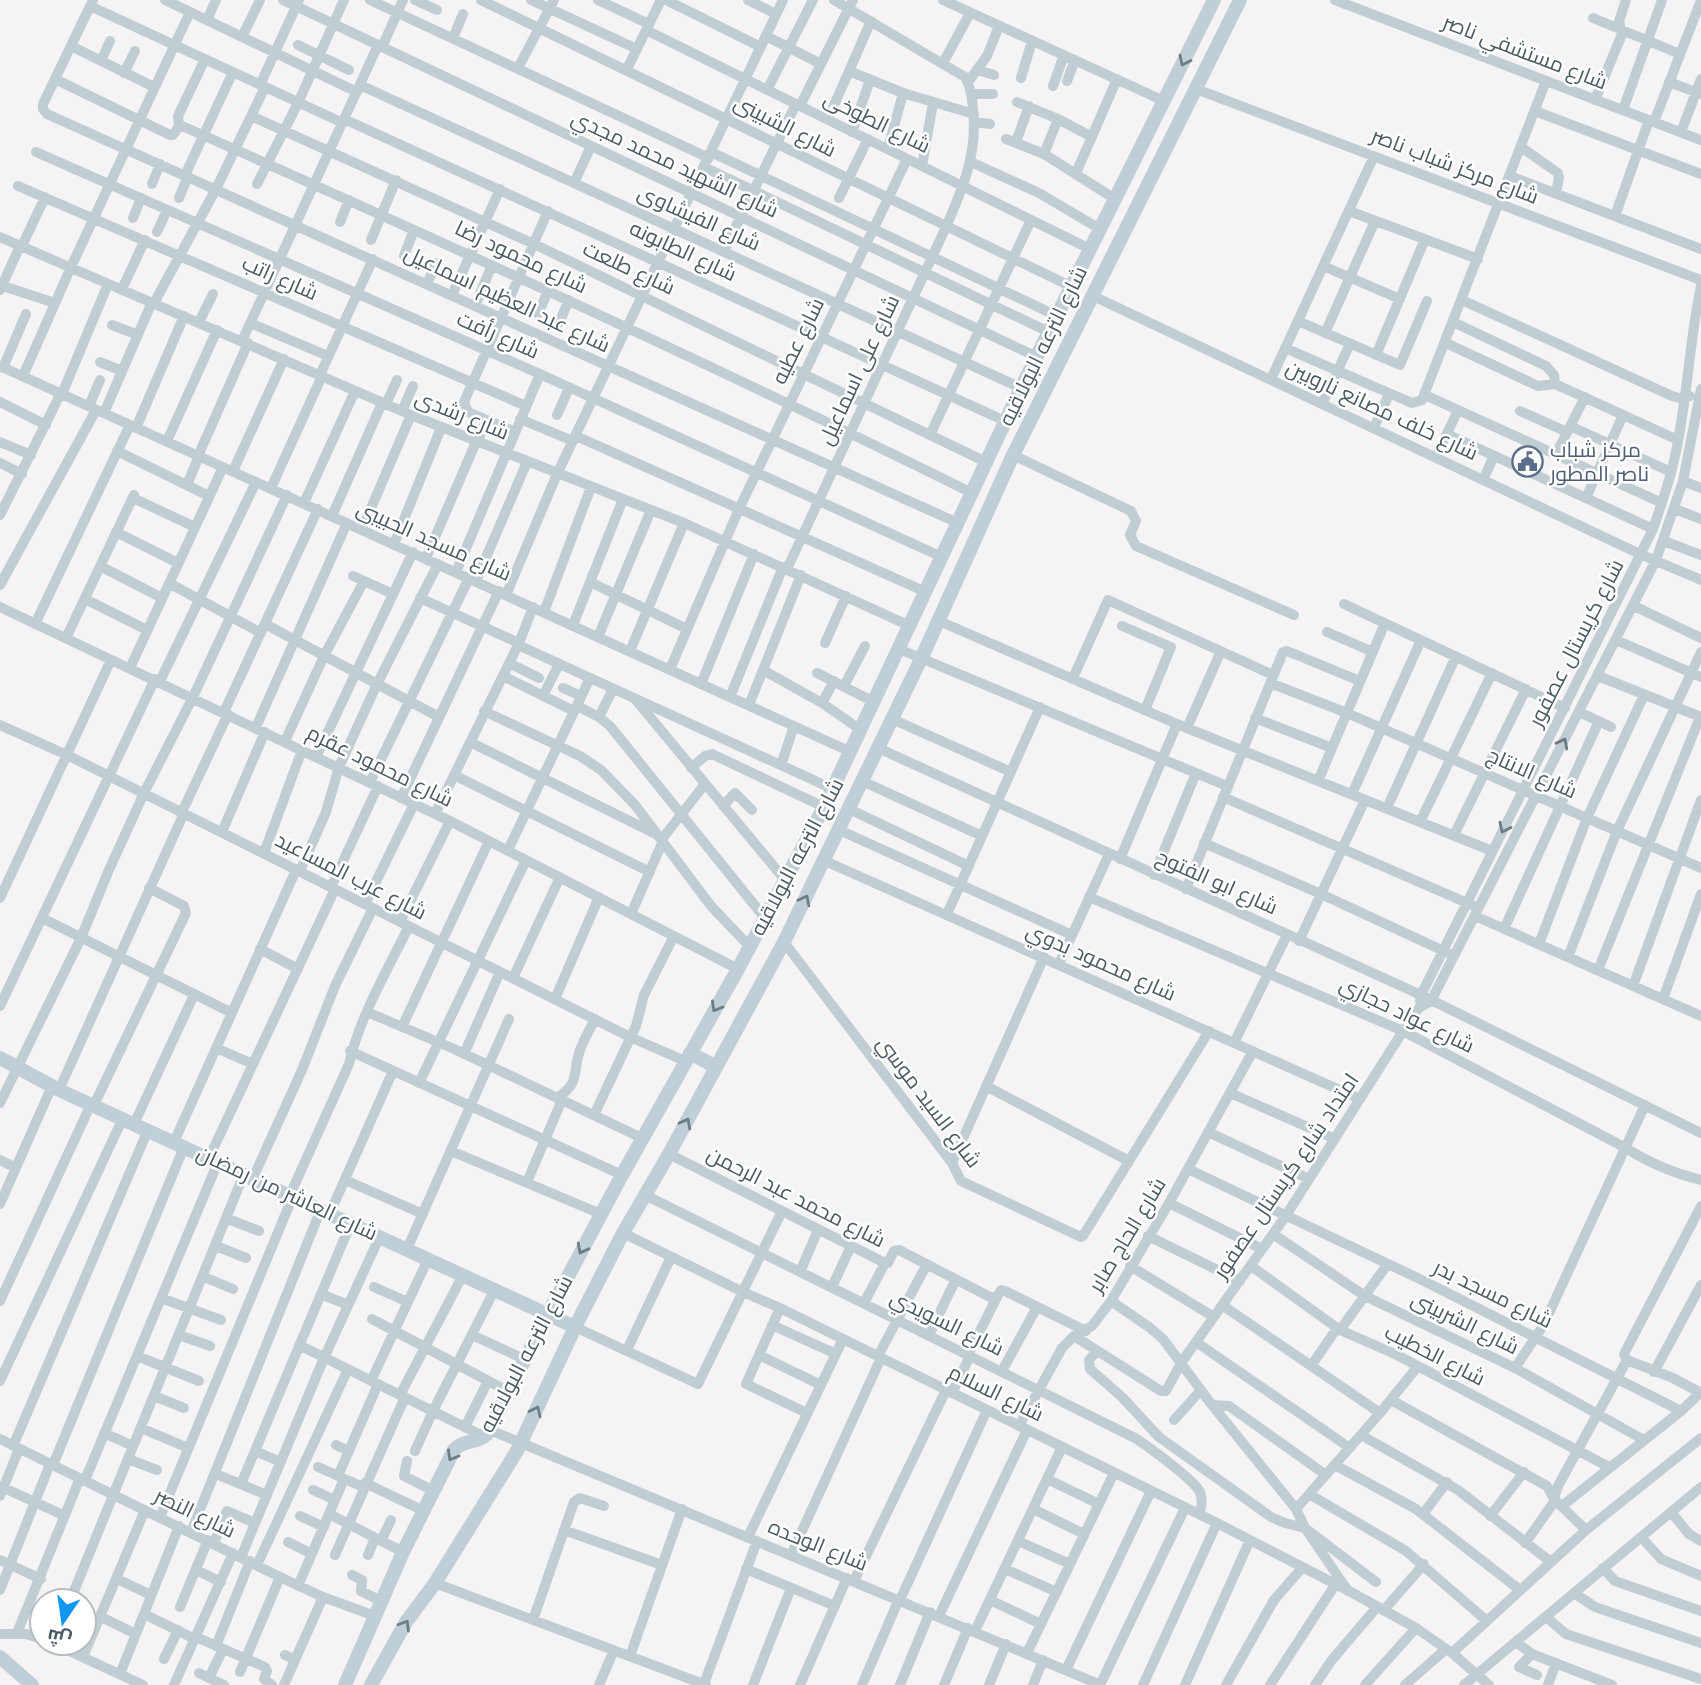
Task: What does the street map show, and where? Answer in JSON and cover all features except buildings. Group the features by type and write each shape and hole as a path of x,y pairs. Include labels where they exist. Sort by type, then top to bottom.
{"street":[{"path":"207,20 216,0"},
{"path":"242,37 260,0"},
{"name":"شارع الشهيد محمد مجدي","path":"283,0 298,3 333,24 1037,357"},
{"path":"257,184 298,103 344,0"},
{"path":"370,0 708,159 761,176 1057,316"},
{"path":"187,485 245,342 250,323 402,0"},
{"path":"415,0 437,10"},
{"name":"شارع الشبينى","path":"481,0 1072,287"},
{"path":"531,0 552,4 637,49"},
{"name":"شارع الطوخى","path":"598,0 767,90 1090,249"},
{"path":"627,69 661,0"},
{"path":"666,0 761,47"},
{"path":"748,0 776,14"},
{"path":"401,798 482,626 502,593 783,0"},
{"path":"767,90 813,0"},
{"path":"834,0 851,4 871,21 960,73 968,82 987,56 999,26"},
{"path":"943,0 1164,101"},
{"name":"شارع الترعه البولاقيه","path":"345,1685 403,1552 458,1446 487,1434 601,1214 738,969 824,807 1005,421 1214,0"},
{"name":"شارع الترعه البولاقيه","path":"376,1684 406,1622 435,1583 521,1444 575,1327 623,1233 784,942 939,621 1013,455 1240,0"},
{"name":"شارع مستشفي ناصر","path":"1335,0 1701,140"},
{"path":"1595,100 1621,30 1619,22 1626,0"},
{"path":"1623,110 1662,0"},
{"name":"شارع الفيشاوى","path":"172,2 313,71 574,183 1021,388"},
{"path":"1615,216 1638,150 1680,54 1697,2"},
{"path":"55,79 92,3"},
{"name":"شارع الطابونه","path":"92,3 298,103 500,189 1005,421"},
{"path":"0,585 96,409 122,371 153,303 198,224 251,116 298,3"},
{"path":"518,68 552,4"},
{"path":"724,251 777,142 851,4"},
{"path":"23,376 190,12"},
{"path":"943,63 970,13"},
{"path":"453,38 463,14"},
{"path":"1592,18 1680,54"},
{"path":"828,120 871,21"},
{"path":"766,36 821,64"},
{"path":"101,61 110,41"},
{"path":"1021,78 1032,41"},
{"path":"71,46 154,88"},
{"path":"298,46 349,71"},
{"path":"124,73 135,51"},
{"path":"1053,86 1064,55"},
{"path":"179,125 178,116 205,59"},
{"path":"1067,81 1076,60"},
{"path":"978,69 994,75"},
{"path":"849,71 990,124"},
{"path":"178,198 233,72"},
{"name":"شارع عبد العظيم اسماعيل","path":"55,79 43,108 47,114 958,523"},
{"name":"شارع محمود رضا","path":"55,79 172,135 179,125 204,135 470,255 851,433 972,493"},
{"path":"1076,173 1117,79"},
{"path":"1681,132 1699,93 1701,79"},
{"path":"852,132 870,80"},
{"path":"1285,348 1389,394 1415,404 1420,402 1446,342 1546,81"},
{"name":"شارع على اسماعيل","path":"730,697 785,568 820,500 964,187 971,162 974,118 968,82"},
{"path":"1669,82 1699,93"},
{"name":"شارع مركز شباب ناصر","path":"1196,89 1701,280"},
{"path":"888,149 903,93"},
{"path":"971,94 993,94"},
{"path":"1017,102 1092,137"},
{"path":"922,166 933,103"},
{"path":"1029,106 1011,141 1044,154 1115,199"},
{"path":"1535,111 1701,174"},
{"name":"شارع طلعت","path":"251,116 534,244 986,462"},
{"path":"1044,154 1058,119"},
{"path":"839,198 868,139"},
{"path":"574,183 591,146"},
{"path":"1521,146 1558,173 1556,193"},
{"name":"شارع رأفت","path":"36,152 540,374 942,557"},
{"path":"1270,379 1374,156"},
{"path":"708,159 754,190 1049,332"},
{"name":"شارع عطيه","path":"670,669 739,509 907,159"},
{"path":"971,162 1039,193 1100,229"},
{"path":"152,184 160,164"},
{"path":"1510,176 1701,249"},
{"path":"371,240 396,180"},
{"name":"شارع راتب","path":"18,186 526,406"},
{"path":"452,295 500,189"},
{"path":"45,197 1,287 55,303"},
{"path":"133,218 141,198"},
{"path":"340,222 349,201"},
{"path":"292,203 303,208"},
{"path":"157,232 167,210"},
{"path":"515,432 468,412 465,406 548,211"},
{"path":"1349,211 1478,259"},
{"path":"930,435 1031,220"},
{"path":"1325,333 1375,220"},
{"path":"404,256 414,230"},
{"name":"شارع رشدى","path":"0,237 441,428 684,523 910,625"},
{"path":"1376,355 1424,239"},
{"path":"122,289 145,240"},
{"path":"271,488 373,259"},
{"path":"427,284 436,263"},
{"path":"475,306 492,265"},
{"path":"1323,266 1400,299"},
{"path":"0,515 3,501 22,474 62,394 108,284"},
{"name":"شارع كريستال عصفور","path":"1421,996 1653,529 1678,440 1691,337 1701,286"},
{"path":"538,314 548,291"},
{"path":"199,322 213,294"},
{"name":"شارع خلف مصانع ناروبين","path":"1091,295 1642,555 1701,580"},
{"path":"559,323 569,300"},
{"path":"1462,300 1672,397 1701,392"},
{"path":"1298,321 1399,365 1402,364 1427,301"},
{"path":"2,367 26,314"},
{"path":"36,624 184,316"},
{"path":"1453,322 1546,366 1552,372 1555,384"},
{"path":"250,323 328,356"},
{"path":"112,325 138,335"},
{"path":"167,442 217,330"},
{"path":"1446,342 1538,386 1555,384 1678,440"},
{"path":"1322,404 1350,344"},
{"path":"130,668 209,496 228,469 284,359"},
{"path":"100,362 122,371"},
{"name":"شارع مسجد الحبيبى","path":"2,367 850,752"},
{"path":"456,572 540,374"},
{"path":"96,409 100,380"},
{"path":"332,516 397,380"},
{"path":"362,529 407,413 413,386"},
{"path":"556,415 569,388"},
{"path":"304,503 355,391"},
{"name":"شارع كريستال عصفور","path":"1432,1001 1656,561 1675,509 1699,424 1701,392"},
{"path":"1374,428 1389,394"},
{"path":"1425,395 1662,503"},
{"path":"1556,454 1585,397"},
{"path":"0,402 46,425"},
{"path":"1436,457 1458,410"},
{"path":"1520,411 1610,444 1671,472"},
{"path":"1586,498 1623,415"},
{"path":"520,419 739,509 926,592"},
{"path":"426,558 486,420"},
{"path":"394,544 441,428"},
{"path":"1447,434 1653,529"},
{"path":"0,442 31,455"},
{"path":"117,451 209,496"},
{"path":"1690,454 1701,458"},
{"path":"1013,455 1131,511 1136,521 1130,534 1136,546 1294,615"},
{"path":"1483,480 1494,456"},
{"path":"0,463 22,474"},
{"path":"17,1633 65,1516 137,1356 253,1064 333,888 408,701 472,579 527,463"},
{"path":"1683,481 1701,488"},
{"path":"0,1006 109,776 200,600 256,482"},
{"path":"544,612 592,487"},
{"path":"0,1103 81,938 144,793 193,697 287,495"},
{"path":"66,638 133,496 195,527"},
{"path":"573,625 623,499"},
{"path":"0,1204 118,956 318,509"},
{"path":"1675,509 1701,519"},
{"path":"598,637 651,510"},
{"path":"222,832 294,640 347,523"},
{"path":"630,651 684,523"},
{"path":"116,532 178,563"},
{"path":"1664,541 1701,555"},
{"path":"316,757 413,552"},
{"path":"701,684 754,554"},
{"path":"0,1590 216,1048 326,812 339,767 377,684 438,564"},
{"path":"100,566 162,597"},
{"path":"749,705 801,575"},
{"path":"353,576 393,594"},
{"path":"285,741 324,656 364,580"},
{"path":"590,582 687,629"},
{"path":"169,583 230,616 294,640 439,717"},
{"path":"825,643 846,596"},
{"path":"420,598 833,789"},
{"path":"85,599 147,630"},
{"name":"شارع الانتاج","path":"1073,678 1108,600 1221,651 1272,679 1347,713 1701,868"},
{"path":"1344,604 1565,708"},
{"path":"1634,606 1701,638"},
{"name":"شارع محمود عقرم","path":"0,607 450,821 738,969"},
{"path":"435,814 503,676 533,607"},
{"path":"939,621 1182,726 1492,851"},
{"path":"1318,781 1385,623"},
{"path":"1122,626 1171,647 1145,710"},
{"path":"1327,632 1373,652"},
{"path":"1352,794 1420,640"},
{"path":"1616,640 1696,675"},
{"path":"822,703 839,684 865,646"},
{"path":"899,649 1227,786"},
{"path":"1120,859 1163,759 1221,651"},
{"path":"1186,889 1285,651 1360,681"},
{"path":"1568,957 1617,831 1675,707 1696,675 1701,652"},
{"path":"1387,808 1456,656"},
{"path":"0,898 111,660"},
{"path":"509,663 539,678"},
{"path":"543,696 559,664"},
{"path":"763,670 822,703 861,730"},
{"path":"817,673 874,702"},
{"path":"1420,822 1492,673"},
{"path":"503,676 543,696 577,704 610,726 765,918"},
{"path":"1598,676 1701,717 1598,970"},
{"path":"508,850 590,678"},
{"path":"563,688 577,704"},
{"path":"599,717 613,689"},
{"path":"1454,835 1526,690"},
{"path":"1539,944 1587,818 1644,695"},
{"path":"634,698 785,880"},
{"path":"947,914 1040,707"},
{"path":"484,711 558,745 601,770 619,786 711,906 750,947"},
{"path":"1579,712 1611,727"},
{"path":"1255,718 1332,748"},
{"path":"892,719 1011,772"},
{"path":"1504,929 1599,721"},
{"name":"شارع عرب المساعيد","path":"0,725 144,793 630,1037 687,1057"},
{"path":"781,765 794,726"},
{"path":"470,742 662,839"},
{"name":"شارع ابو الفتوح","path":"878,748 1432,1001 1701,1133"},
{"path":"264,853 302,750"},
{"path":"691,768 705,756 712,754 824,807"},
{"path":"1154,874 1196,773"},
{"path":"454,775 650,872"},
{"path":"862,781 982,836"},
{"path":"631,914 662,839 705,784"},
{"path":"723,806 735,793 752,810"},
{"path":"1223,797 1467,903 1504,929 1663,999 1700,1011"},
{"path":"1299,941 1365,800"},
{"path":"1633,985 1701,800"},
{"path":"76,1587 216,1246 302,1070 335,986 414,804"},
{"path":"849,809 968,866"},
{"path":"160,1517 349,1064 350,1051 450,821"},
{"path":"838,830 1072,935"},
{"path":"402,1027 489,841"},
{"path":"1205,844 1454,956"},
{"path":"1059,964 1109,854"},
{"path":"419,1083 526,860"},
{"name":"شارع محمود بدوي","path":"825,860 1360,1099"},
{"path":"513,978 560,877"},
{"path":"0,1301 187,910 149,888"},
{"path":"1663,999 1701,894"},
{"path":"555,999 599,897"},
{"name":"شارع عواد حجازي","path":"1089,897 1403,1031 1658,1167 1701,1180"},
{"path":"42,918 232,1013"},
{"path":"1234,1043 1287,935"},
{"path":"594,1115 638,1021 644,995 674,936"},
{"name":"شارع السيد موسي","path":"784,942 952,1163 961,1181 1082,1237 1129,1161"},
{"path":"260,949 298,969"},
{"path":"952,1163 1044,957"},
{"path":"464,1054 500,972"},
{"path":"0,1381 128,1121 194,995"},
{"name":"امتداد شارع كريستال عصفور","path":"1096,1352 1164,1392 1168,1389 1181,1363 1285,1217 1419,1008 1421,996"},
{"name":"امتداد شارع كريستال عصفور","path":"1419,1008 1432,1001"},
{"path":"367,1012 464,1054 644,1139"},
{"path":"407,1249 509,1019"},
{"path":"527,1182 546,1142 560,1099 576,1078 579,1053 595,1019"},
{"path":"986,1086 1129,1161 1209,1031"},
{"path":"216,1048 253,1064"},
{"path":"350,1051 622,1175"},
{"name":"شارع الحاج صابر","path":"900,1685 1023,1428 1038,1389 1062,1348 1074,1336 1086,1331 1098,1320 1111,1301 1253,1051"},
{"path":"687,1057 716,1067"},
{"name":"شارع العاشر من رمضان","path":"0,1058 55,1088 575,1327"},
{"path":"191,1532 326,1211 345,1180 393,1071"},
{"path":"1230,1093 1335,1139"},
{"path":"1515,1368 1537,1337 1645,1105"},
{"path":"65,1516 1,1490 16,1447 148,1130"},
{"path":"1208,1132 1309,1179"},
{"path":"451,1151 601,1214"},
{"name":"شارع محمد عبد الرحمن","path":"669,1154 885,1263 896,1250 992,1298 1005,1290 1086,1331"},
{"path":"0,1160 16,1168"},
{"name":"شارع مسجد بدر","path":"1188,1169 1537,1337 1681,1412"},
{"path":"345,1180 423,1214"},
{"name":"شارع السويدي","path":"646,1195 1150,1447 1197,1488 1202,1504 1199,1514"},
{"path":"1169,1203 1262,1249"},
{"path":"1525,1543 1558,1502 1681,1412 1700,1393 1673,1378 1627,1360 1624,1354 1701,1206"},
{"path":"575,1327 698,1384 782,1212"},
{"path":"228,1219 259,1231"},
{"path":"241,1484 351,1223"},
{"path":"800,1272 818,1230"},
{"name":"شارع السلام","path":"623,1233 1199,1514 1349,1591 1416,1628 1449,1651 1488,1685"},
{"name":"شارع الشربينى","path":"1273,1234 1365,1297 1515,1368 1644,1440"},
{"path":"209,1678 255,1523 324,1358 380,1236"},
{"path":"1148,1236 1240,1281"},
{"path":"216,1246 246,1258"},
{"path":"832,1287 851,1246"},
{"path":"627,1350 671,1257"},
{"path":"298,1586 335,1500 374,1382 428,1259"},
{"path":"864,1303 885,1263"},
{"path":"791,1555 897,1320 927,1264"},
{"path":"1311,1366 1387,1265"},
{"path":"1130,1266 1214,1317"},
{"name":"شارع الخطيب","path":"1251,1266 1340,1330 1395,1354 1609,1467"},
{"path":"335,1555 403,1396 463,1275"},
{"path":"204,1277 233,1289"},
{"path":"929,1335 956,1279"},
{"path":"1654,1372 1701,1285"},
{"path":"374,1287 408,1303"},
{"path":"415,1451 495,1289"},
{"path":"321,1294 348,1305"},
{"path":"800,1685 835,1606 969,1355 997,1297"},
{"path":"161,1298 221,1320"},
{"name":"شارع السلام","path":"1111,1301 1156,1332 1296,1509 1305,1528 1349,1591"},
{"path":"1222,1305 1380,1413"},
{"path":"1002,1371 1037,1307"},
{"path":"780,1308 746,1384 807,1413"},
{"path":"372,1319 509,1392"},
{"path":"772,1325 835,1354"},
{"path":"180,1335 209,1346"},
{"path":"472,1335 526,1360"},
{"path":"1074,1336 1096,1352 1089,1360 1090,1369 1122,1397 1159,1437 1271,1517 1305,1528 1376,1582"},
{"path":"435,1583 705,1685 747,1569 752,1539 807,1413 843,1339"},
{"path":"1196,1342 1350,1448"},
{"name":"شارع الوحده","path":"299,1345 465,1427 521,1444 682,1509 1044,1660 1066,1670 1079,1681 1100,1685"},
{"path":"759,1355 821,1385"},
{"path":"137,1356 199,1381"},
{"path":"1558,1502 1558,1486 1627,1360"},
{"path":"1296,1509 1418,1366"},
{"path":"174,1685 220,1582 245,1559 348,1369"},
{"path":"465,1427 488,1381"},
{"path":"1174,1420 1201,1390"},
{"path":"154,1396 184,1408"},
{"path":"1391,1400 1547,1486 1558,1502 1586,1530"},
{"path":"1212,1405 1229,1406 1326,1475"},
{"path":"862,1685 988,1410"},
{"path":"141,1428 188,1448"},
{"path":"104,1433 134,1446"},
{"path":"1361,1435 1447,1482 1551,1562"},
{"path":"1150,1447 1159,1437"},
{"path":"1405,1685 1487,1621 1586,1530 1701,1438"},
{"name":"شارع النصر","path":"0,1439 298,1586 375,1616"},
{"path":"336,1445 349,1451"},
{"path":"944,1685 990,1600 1062,1447"},
{"path":"255,1451 281,1462"},
{"path":"128,1459 157,1470"},
{"path":"407,1461 403,1473 406,1478 434,1491"},
{"path":"1335,1465 1390,1493 1423,1514 1520,1590"},
{"path":"318,1467 424,1511"},
{"path":"1490,1516 1524,1472"},
{"path":"1027,1653 1114,1473"},
{"path":"216,1474 267,1495"},
{"path":"1047,1479 1099,1504"},
{"path":"1423,1514 1447,1482"},
{"path":"1464,1685 1701,1487"},
{"path":"313,1490 335,1500"},
{"path":"1066,1670 1151,1491"},
{"path":"1309,1494 1406,1551 1487,1621"},
{"path":"533,1620 576,1499 604,1506"},
{"path":"1100,1685 1185,1508"},
{"path":"629,1656 682,1509"},
{"path":"1033,1509 1084,1534"},
{"path":"98,1624 145,1510"},
{"path":"180,1607 227,1511 255,1523"},
{"path":"1671,1512 1689,1534 1701,1541"},
{"path":"329,1514 403,1552"},
{"path":"300,1516 324,1527"},
{"path":"368,1555 391,1520"},
{"path":"1143,1685 1217,1523"},
{"path":"120,1674 179,1526"},
{"path":"564,1530 662,1565"},
{"path":"1642,1537 1661,1559 1701,1576"},
{"path":"1185,1685 1250,1540"},
{"path":"1018,1541 1070,1564"},
{"path":"288,1542 312,1554"},
{"path":"0,1560 41,1579"},
{"path":"1315,1685 1331,1661 1424,1564"},
{"path":"1226,1685 1274,1600 1302,1568"},
{"path":"1603,1568 1615,1581 1701,1611"},
{"path":"747,1569 835,1606"},
{"path":"1005,1569 1056,1592"},
{"path":"196,1570 220,1582"},
{"path":"352,1575 362,1580 361,1591 381,1601"},
{"path":"240,1672 280,1577"},
{"path":"117,1579 151,1595"},
{"path":"1270,1685 1335,1585"},
{"path":"753,1685 791,1588"},
{"path":"1574,1593 1595,1607 1701,1643"},
{"path":"284,1685 290,1658 323,1597"},
{"path":"990,1600 1041,1624"},
{"path":"144,1614 267,1668 264,1679 272,1685"},
{"path":"101,1617 136,1634"},
{"path":"1546,1617 1566,1634 1701,1679"},
{"path":"1365,1685 1416,1628"},
{"path":"164,1659 178,1630"},
{"path":"0,1634 28,1636"},
{"path":"1516,1642 1532,1654 1556,1663 1587,1681 1612,1685"},
{"path":"989,1685 1006,1644"},
{"path":"599,1685 614,1650"},
{"path":"1532,1654 1519,1667 1537,1675"},
{"path":"0,1657 32,1685"},
{"path":"83,1657 143,1685"},
{"path":"1033,1685 1044,1660"},
{"path":"1548,1685 1556,1663"},
{"path":"199,1673 224,1685"}],"place":[{"name":"مركز شباب ناصر المطور","path":"1527,462"}]}
